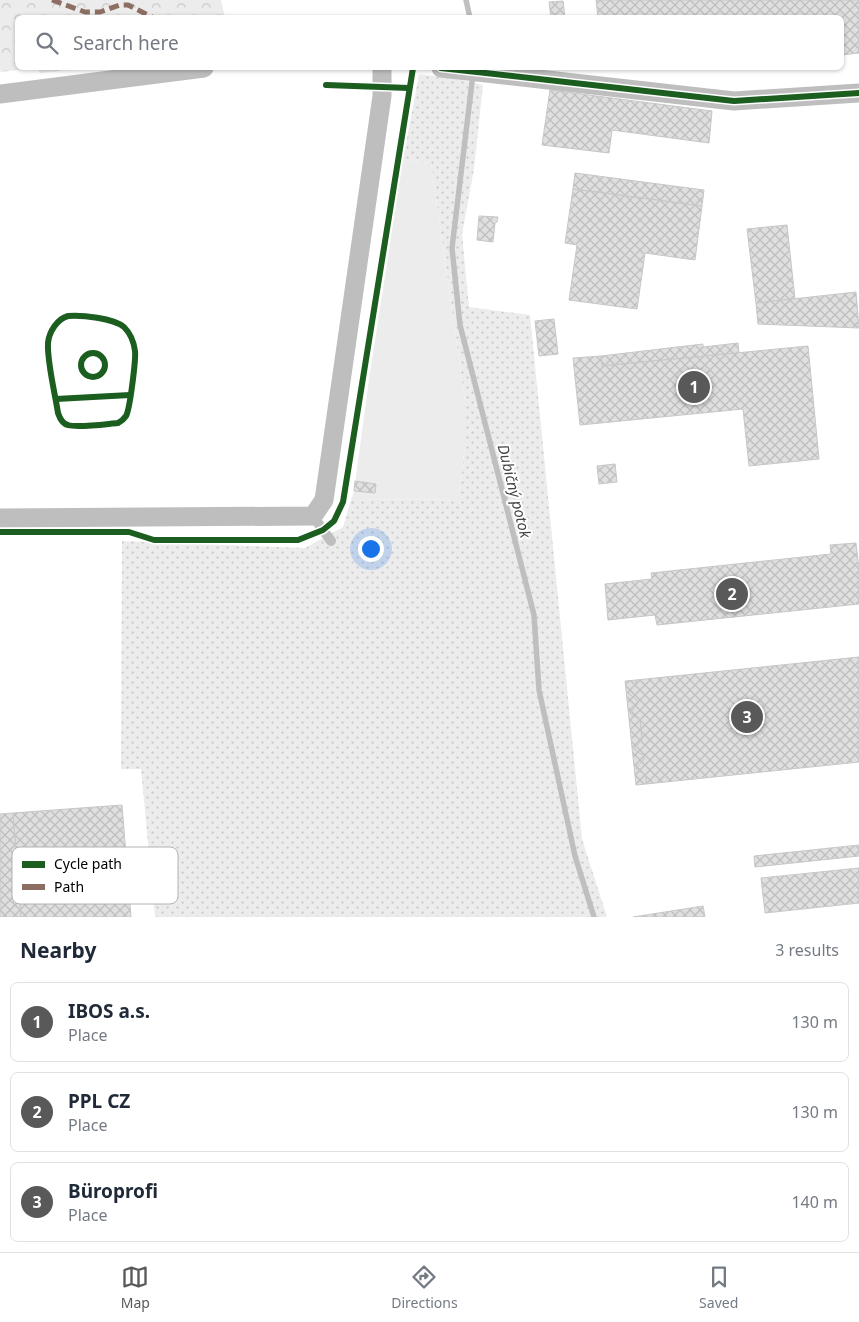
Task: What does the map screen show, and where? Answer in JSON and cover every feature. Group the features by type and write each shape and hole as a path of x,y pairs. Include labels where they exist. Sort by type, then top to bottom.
{"street":[{"path":"0,94 121,72 162,70"},
{"path":"0,518 314,516 324,500 382,96 382,70"},
{"path":"461,70 734,101 859,93"}],"lane":[{"path":"314,516 331,541"}],"green space":[{"path":"0,0 221,0 225,15 15,15 15,70 18,70 0,72"},
{"path":"38,70 66,70 40,73"},
{"path":"419,74 457,79 483,85 474,169 462,234 469,307 530,315 582,839 607,917 155,917 154,904 178,904 178,847 148,847 141,769 121,769 122,541 305,548 343,527 351,500 458,499 465,447 465,402 431,163 403,160"},
{"path":"403,160 431,163 465,402 465,447 458,499 351,500 354,491 369,379"}],"building":[{"path":"596,0 859,0 859,53 844,55 844,15 598,15"},
{"path":"563,1 565,15 551,15 549,2"},
{"path":"550,90 712,111 709,143 612,130 609,153 542,145"},
{"path":"575,173 704,190 702,206 573,189"},
{"path":"573,189 702,206 695,260 645,253 637,309 569,300 577,245 565,243"},
{"path":"479,216 498,217 495,223 493,242 477,240"},
{"path":"787,225 795,299 756,303 747,229"},
{"path":"856,292 859,328 758,324 756,303"},
{"path":"554,319 558,354 539,356 535,321"},
{"path":"738,343 739,353 602,366 601,356 703,344 703,347"},
{"path":"808,346 819,459 749,466 743,409 580,425 573,358 601,356 602,366"},
{"path":"615,464 617,482 599,484 597,466"},
{"path":"355,481 376,484 375,493 354,491"},
{"path":"856,543 859,569 859,604 657,625 655,615 608,620 605,584 652,579 651,573 831,554 830,545"},
{"path":"859,657 859,762 646,784 646,776 636,768 644,759 644,756 634,749 642,739 640,720 630,713 638,701 628,693 636,683 636,680"},
{"path":"636,680 636,683 628,693 638,701 630,713 640,720 642,739 634,749 644,756 644,759 636,768 646,776 646,784 636,785 625,681"},
{"path":"122,805 125,847 16,847 13,813"},
{"path":"13,813 16,847 12,847 12,904 20,904 21,917 0,917 0,814"},
{"path":"859,845 859,856 755,867 754,856"},
{"path":"859,868 859,903 765,913 761,878"},
{"path":"20,904 130,904 131,917 21,917"},
{"path":"703,906 705,917 633,917"}],"waterway":[{"name":"Dubičný potok","path":"466,0 469,15"},
{"name":"Dubičný potok","path":"473,74 452,248 460,325 534,615 539,690 575,856 594,917"}],"marked path":[{"path":"52,0 85,12 100,12 120,5 128,5 148,15"}],"cycle path":[{"path":"0,532 129,532 154,540 298,540 323,530 334,521 343,502 413,70"},
{"path":"459,70 734,101 859,93"},
{"path":"326,85 409,88"},
{"path":"68,316 113,321 124,327 131,338 135,356 131,394 128,412 123,420 118,423 73,426 65,424 58,413 50,368 48,343 54,326 68,316"},
{"path":"93,353 102,356 105,365 102,374 93,377 84,374 81,365 84,356 93,353"},
{"path":"56,399 130,395"}],"place":[{"name":"IBOS a.s.","path":"694,387"},
{"name":"PPL CZ","path":"732,594"},
{"name":"Büroprofi","path":"747,717"}]}
